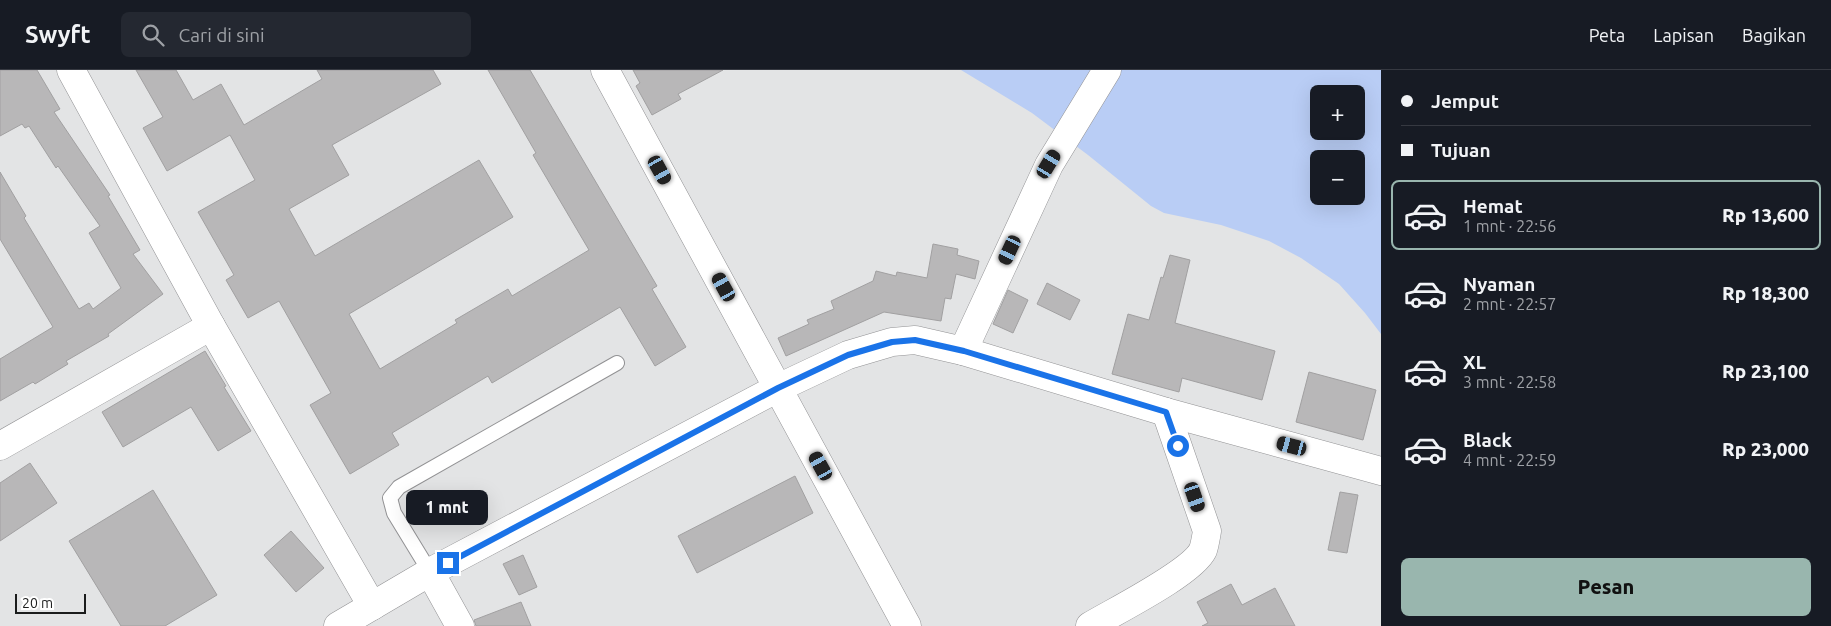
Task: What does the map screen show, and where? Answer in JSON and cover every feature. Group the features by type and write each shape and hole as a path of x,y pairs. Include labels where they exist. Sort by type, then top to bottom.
{"street":[{"path":"71,70 211,326 372,606"},
{"path":"605,70 907,626"},
{"path":"964,351 1049,164 1107,70"},
{"path":"0,446 211,326"},
{"path":"338,626 430,572 778,388 848,355 892,342 915,340 964,351 1166,412 1381,470"},
{"path":"1090,626 1174,577 1194,562 1203,549 1207,531 1166,412"},
{"path":"430,572 460,626"}],"lane":[{"path":"430,572 394,513 390,498 399,487 617,363"}],"water":[{"path":"961,70 1381,70 1381,334 1339,284 1301,258 1269,241 1221,225 1164,213 1151,206 1032,113"}],"building":[{"path":"0,70 37,70 60,109 54,112 110,195 108,196 140,250 133,254 163,294 108,334 109,336 66,361 68,364 35,384 33,382 0,401 0,359 53,327 0,239 0,172 26,216 24,218 79,309 89,303 93,309 121,288 89,233 100,226 58,166 56,168 29,126 25,128 22,124 0,136"},
{"path":"136,70 176,70 193,100 221,84 244,125 322,79 317,70 433,70 441,84 332,145 349,175 289,209 315,256 479,160 513,217 349,314 380,369 457,323 455,320 508,289 512,296 589,250 533,155 536,153 488,70 530,70 657,286 652,289 686,347 655,366 620,307 492,383 488,376 392,433 399,445 350,474 310,405 331,393 279,301 248,318 226,280 234,275 198,212 255,180 230,135 167,171 143,128 163,117"},
{"path":"633,70 723,70 678,94 681,99 652,115 636,86 640,83"},
{"path":"933,244 958,249 957,255 979,261 975,279 956,274 951,299 945,298 941,321 884,312 786,356 778,338 809,324 807,320 834,309 831,301 873,281 876,271 896,276 897,272 927,278"},
{"path":"1170,255 1190,260 1175,323 1275,351 1262,400 1182,378 1179,392 1112,374 1128,314 1149,320 1161,277 1163,278"},
{"path":"1047,283 1080,300 1070,320 1037,304"},
{"path":"1008,290 1028,300 1013,333 993,324"},
{"path":"205,351 251,431 218,451 191,407 123,447 102,412"},
{"path":"1309,372 1376,390 1363,440 1296,422"},
{"path":"30,463 57,503 0,541 0,483"},
{"path":"795,476 813,513 697,573 678,536"},
{"path":"153,490 217,595 165,626 121,626 69,541"},
{"path":"1340,492 1358,495 1347,553 1328,550"},
{"path":"291,531 324,568 296,592 264,555"},
{"path":"523,555 537,587 519,595 503,564"},
{"path":"1231,584 1242,605 1275,588 1295,626 1202,626 1208,623 1197,602"},
{"path":"521,602 531,626 476,626 474,620"}],"route":[{"path":"448,563 778,388 848,355 892,342 915,340 964,351 1166,412 1178,446"}]}
